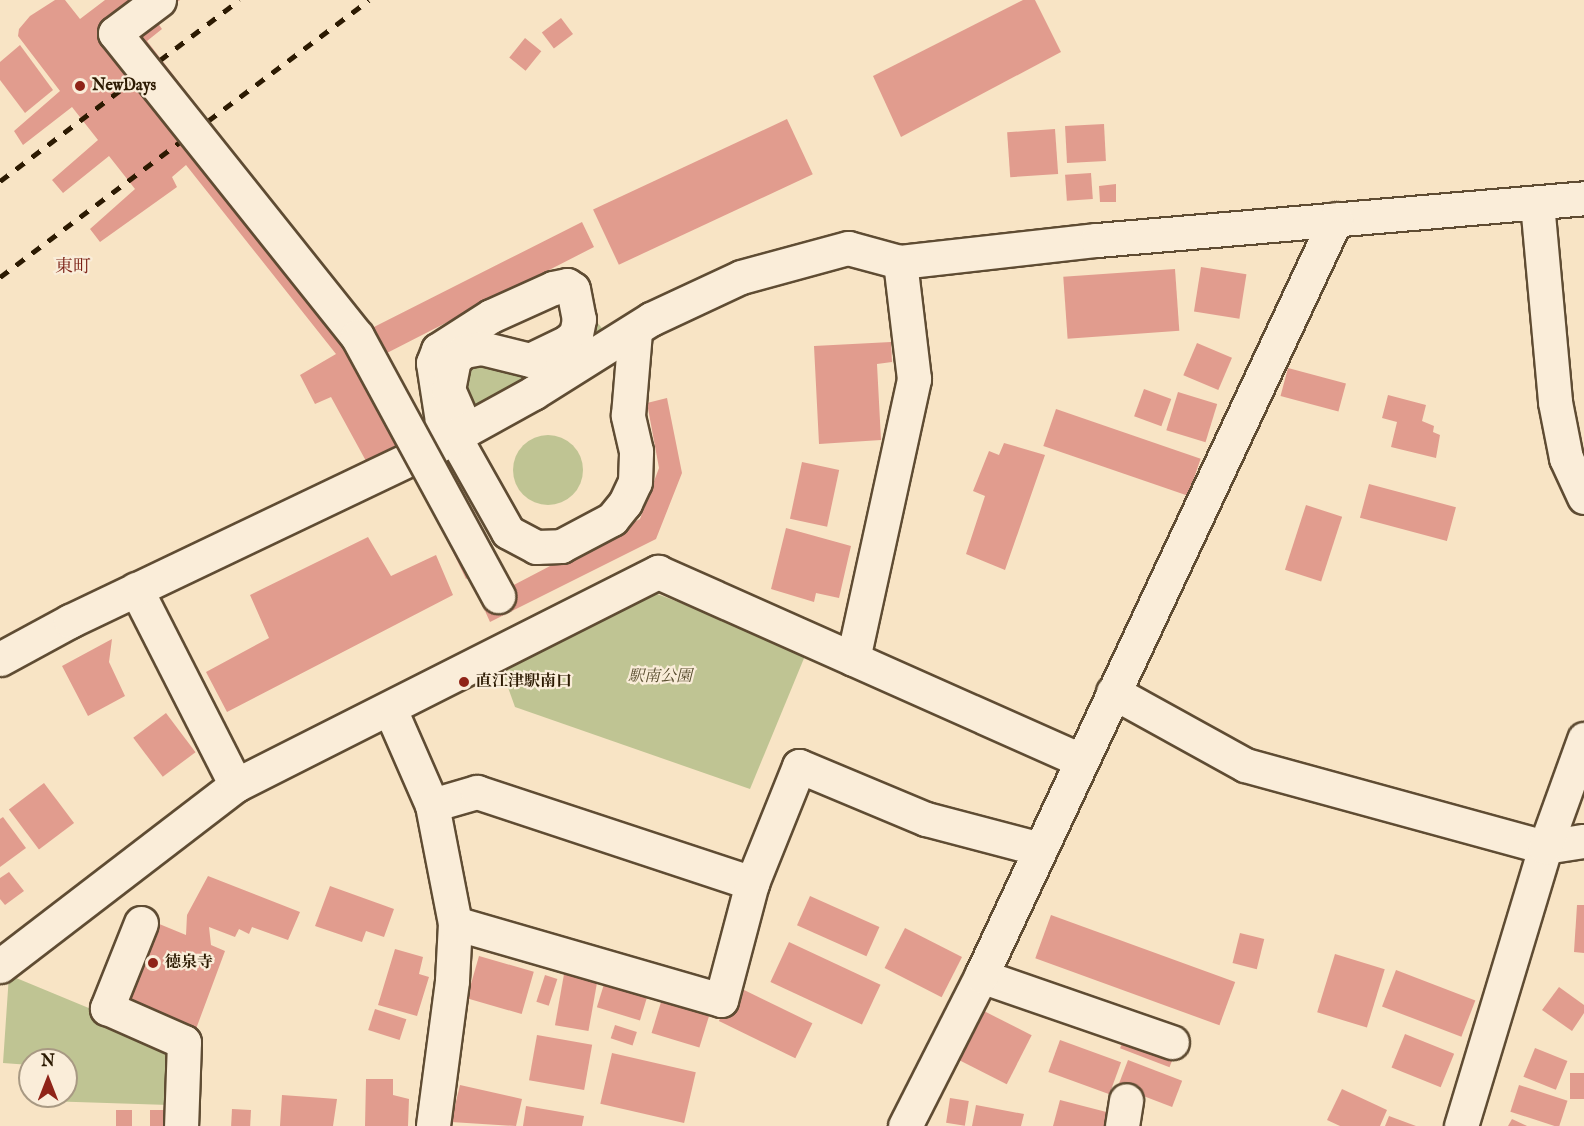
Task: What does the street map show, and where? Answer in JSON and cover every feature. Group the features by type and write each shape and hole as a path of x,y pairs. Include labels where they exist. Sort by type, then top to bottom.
{"street":[{"path":"159,0 115,33 357,336 498,596"},
{"path":"0,660 136,589 452,437 630,335 651,319 709,290 807,258 848,248 900,262 1336,219 1584,198"},
{"path":"1537,203 1555,402 1566,458 1584,497"},
{"path":"905,1126 981,976 1080,760 1336,219"},
{"path":"853,659 914,379 900,262"},
{"path":"567,285 630,335 628,415 636,451 635,482 625,503 612,519 561,546 536,547 508,532 442,421 433,363 438,350 491,316 553,288 567,285"},
{"path":"452,437 448,389 454,359 464,351 481,348 530,360 567,342 576,334 579,319 573,290"},
{"path":"0,966 236,785 658,572 1080,760"},
{"path":"136,589 236,785"},
{"path":"1113,692 1245,765 1545,847 1584,841"},
{"path":"390,709 432,805 455,923 452,981 433,1126"},
{"path":"1461,1126 1545,847 1584,739"},
{"path":"455,923 721,1000 752,884 799,766 926,819 1040,849"},
{"path":"432,805 477,792 752,884"},
{"path":"141,923 107,1008 184,1042 181,1126"},
{"path":"981,976 1172,1042"}],"green space":[{"path":"586,309 611,339 476,407 467,404 461,369 470,361 509,364"},
{"path":"555,435 568,441 577,450 581,456 583,470 581,484 573,495 562,503 541,505 523,495 515,484 513,463 523,445 534,437"},
{"name":"駅南公園","path":"652,592 807,651 750,789 515,707 501,668"},
{"path":"9,975 178,1045 169,1105 78,1102 78,1048 18,1048 18,1064 3,1063"}],"building":[{"path":"55,0 65,0 80,19 105,0 180,0 155,19 162,29 147,41 370,329 582,222 594,247 385,354 498,560 466,579 400,443 366,461 331,397 315,404 300,375 336,354 186,165 172,177 177,187 100,242 90,229 135,189 109,156 63,193 52,180 98,140 72,107 23,145 14,131 60,91 18,36 19,29 30,16"},
{"path":"1023,0 1035,0 1061,52 901,137 873,76"},
{"path":"561,18 573,34 554,48 542,32"},
{"path":"525,38 541,51 526,71 509,57"},
{"path":"20,45 53,90 25,113 0,80 0,62"},
{"path":"787,119 813,174 619,265 593,209"},
{"path":"1104,124 1106,161 1067,163 1065,126"},
{"path":"1055,129 1058,174 1010,177 1007,132"},
{"path":"1091,173 1093,199 1067,201 1065,175"},
{"path":"1116,184 1116,202 1100,202 1099,186"},
{"path":"1201,267 1246,274 1239,319 1194,311"},
{"path":"1175,269 1179,331 1068,339 1063,277"},
{"path":"891,342 892,362 877,364 881,440 819,444 814,346"},
{"path":"1197,343 1232,358 1218,390 1183,375"},
{"path":"1288,368 1346,384 1338,412 1280,396"},
{"path":"1144,389 1171,399 1161,426 1134,416"},
{"path":"1178,392 1217,404 1206,442 1166,430"},
{"path":"1388,395 1426,405 1422,421 1434,426 1433,432 1440,435 1436,458 1391,447 1397,422 1382,418"},
{"path":"667,398 682,473 656,539 490,622 481,602 640,519 659,468 647,403"},
{"path":"1056,409 1201,459 1188,496 1043,446"},
{"path":"1004,443 1045,455 1005,570 966,554 985,496 973,491 989,451 999,455"},
{"path":"802,462 839,470 827,527 790,519"},
{"path":"1369,484 1456,507 1447,541 1360,518"},
{"path":"1306,505 1342,517 1321,581 1285,570"},
{"path":"786,528 851,546 839,598 816,593 814,602 771,589"},
{"path":"368,537 391,576 436,555 453,595 227,712 206,672 269,638 250,595"},
{"path":"112,639 109,662 125,696 88,716 62,666"},
{"path":"166,713 195,752 163,777 133,738"},
{"path":"44,783 74,823 39,849 9,809"},
{"path":"3,817 26,848 0,867 0,819"},
{"path":"9,872 24,891 5,905 0,899 0,878"},
{"path":"208,876 300,912 288,940 252,927 249,934 239,929 235,937 209,927 211,945 225,951 193,1037 120,1007 152,921 186,935 187,915"},
{"path":"330,886 394,909 384,937 366,931 362,942 315,926"},
{"path":"810,896 879,927 866,956 797,925"},
{"path":"1577,905 1584,905 1584,953 1574,952"},
{"path":"1051,915 1235,982 1219,1025 1035,958"},
{"path":"905,928 962,957 942,997 885,968"},
{"path":"1240,933 1264,939 1257,969 1233,963"},
{"path":"789,942 881,985 862,1025 770,982"},
{"path":"395,949 423,957 419,974 429,977 417,1016 378,1005"},
{"path":"1335,954 1385,969 1367,1028 1317,1012"},
{"path":"479,956 534,972 522,1014 467,998"},
{"path":"1396,970 1475,1000 1461,1037 1382,1006"},
{"path":"608,971 651,984 640,1020 597,1007"},
{"path":"564,974 597,980 588,1031 555,1025"},
{"path":"545,975 557,979 549,1006 536,1002"},
{"path":"736,986 812,1023 795,1058 719,1021"},
{"path":"1559,987 1584,1005 1584,1013 1572,1031 1542,1010"},
{"path":"665,989 713,1004 699,1048 652,1033"},
{"path":"375,1009 406,1019 400,1040 368,1030"},
{"path":"980,1009 1032,1035 1007,1084 955,1058"},
{"path":"615,1025 637,1032 633,1045 611,1038"},
{"path":"1405,1034 1454,1054 1441,1087 1392,1067"},
{"path":"537,1035 592,1045 584,1090 529,1080"},
{"path":"1124,1038 1173,1057 1170,1067 1120,1048"},
{"path":"1060,1040 1121,1062 1109,1094 1048,1072"},
{"path":"1535,1048 1567,1061 1556,1090 1523,1077"},
{"path":"612,1053 696,1072 684,1123 600,1104"},
{"path":"1128,1060 1182,1081 1172,1107 1118,1086"},
{"path":"1570,1073 1584,1073 1584,1099 1570,1099"},
{"path":"366,1079 393,1079 393,1095 409,1099 408,1126 365,1126"},
{"path":"460,1085 522,1099 516,1126 451,1122"},
{"path":"1519,1085 1568,1101 1559,1126 1510,1112"},
{"path":"1342,1089 1387,1110 1380,1126 1340,1126 1327,1120"},
{"path":"282,1095 337,1099 333,1126 280,1126"},
{"path":"950,1098 969,1101 965,1126 946,1123"},
{"path":"1060,1100 1118,1115 1115,1126 1053,1126"},
{"path":"976,1105 1024,1114 1021,1126 972,1126"},
{"path":"526,1106 584,1116 582,1126 523,1126"},
{"path":"232,1109 251,1110 250,1126 231,1126"},
{"path":"116,1110 132,1110 132,1126 116,1126"},
{"path":"150,1110 166,1110 166,1126 150,1126"},
{"path":"1389,1116 1416,1126 1385,1126"},
{"path":"1512,1119 1527,1126 1508,1126"}],"railway":[{"path":"0,181 239,0"},
{"path":"0,277 369,0"}],"place":[{"name":"NewDays","path":"80,86"},
{"name":"直江津駅南口","path":"464,682"},
{"name":"徳泉寺","path":"153,963"}],"district":[{"name":"東町","path":"73,268"}]}
